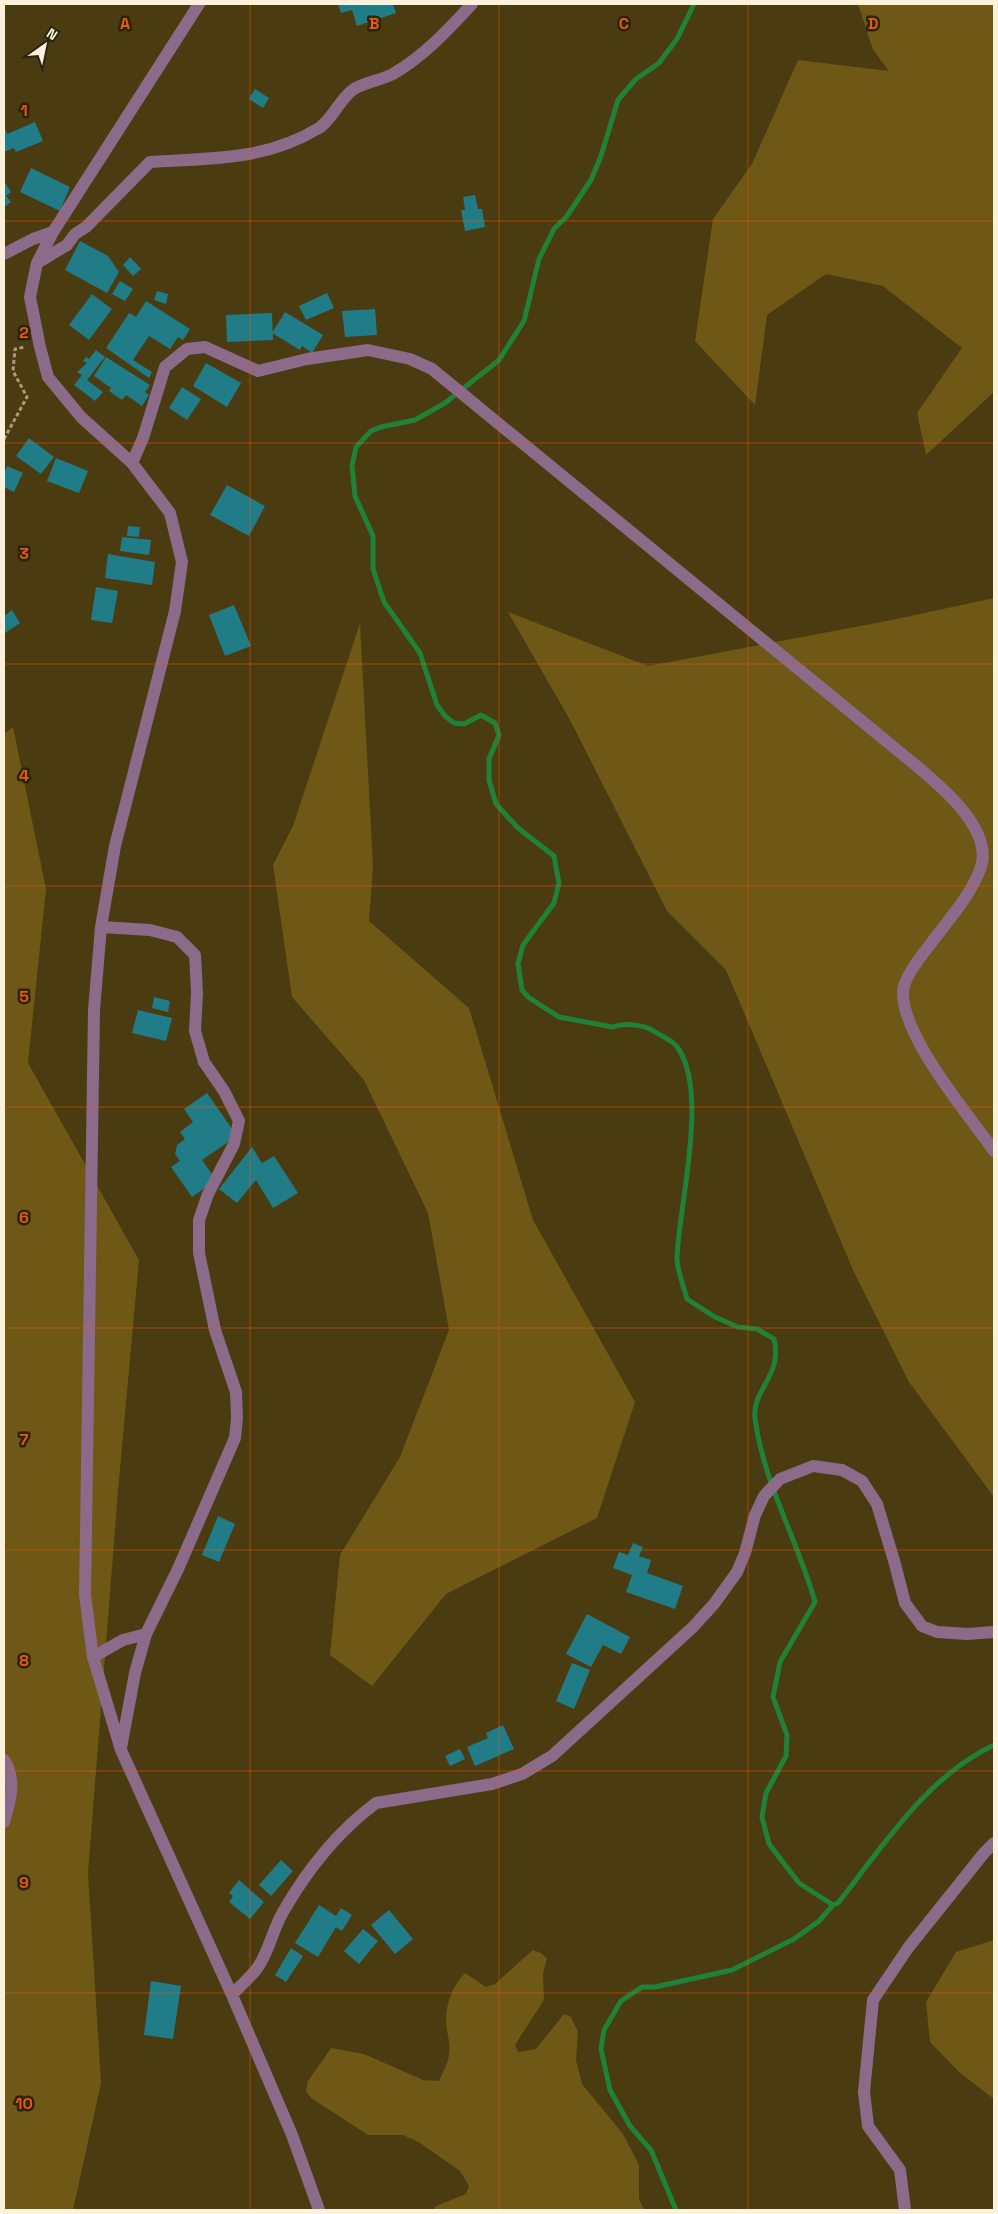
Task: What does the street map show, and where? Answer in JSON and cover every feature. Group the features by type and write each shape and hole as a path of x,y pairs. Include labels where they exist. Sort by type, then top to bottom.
{"street":[{"path":"199,4 53,232 37,263 30,297 48,377 81,416 132,463 170,513 182,562 175,611 115,846 101,927 94,1010 85,1497 85,1595 93,1657 121,1750 232,1995 292,2135 319,2210"},
{"path":"37,263 67,245 75,234 86,227 150,162 228,159 267,150 298,138 320,127 354,89 392,74 418,57 472,4"},
{"path":"4,254 33,239 53,232"},
{"path":"132,463 143,438 165,367 187,349 205,347 258,371 307,359 368,350 410,359 432,369 885,740 957,802 970,819 980,842 981,865 967,894 920,957 903,990 907,1012 915,1033 934,1066 994,1151"},
{"path":"101,927 150,930 177,937 195,955 197,993 195,1031 204,1062 224,1091 239,1121 234,1144 208,1194 199,1220 199,1254 215,1330 236,1392 237,1418 235,1438 178,1570 146,1634 135,1673 121,1750"},
{"path":"232,1995 259,1966 282,1913 299,1886 342,1830 364,1812 376,1803 492,1784 529,1769 552,1756 573,1738 692,1627 714,1604 736,1572 745,1554 755,1515 764,1496 780,1479 813,1466 842,1470 862,1480 877,1504 896,1564 905,1603 922,1626 937,1632 967,1634 994,1632"},
{"path":"93,1657 123,1640 146,1634"},
{"path":"4,1760 10,1768 12,1795 4,1822"},
{"path":"905,2210 900,2170 868,2126 864,2092 873,2000 908,1948 984,1853 994,1844"}],"path":[{"path":"4,439 27,397 14,370 15,349 28,346 40,347"}],"shaded area":[{"path":"858,4 994,4 994,392 926,455 917,413 962,348 883,286 826,274 767,315 755,405 695,341 713,219 752,164 798,60 889,71 873,50"},
{"path":"994,598 994,1497 909,1382 853,1270 726,970 667,911 570,720 508,612 648,666 892,620"},
{"path":"360,623 373,866 369,921 469,1008 533,1220 635,1402 597,1518 446,1594 372,1686 330,1655 340,1555 400,1457 449,1330 428,1213 364,1080 292,997 273,865 293,826"},
{"path":"13,727 46,889 28,1063 139,1260 118,1491 88,1873 101,2083 73,2210 4,2210 4,734"},
{"path":"994,1940 994,2099 959,2072 930,2042 926,2002 956,1952"},
{"path":"533,1950 547,1958 543,1974 544,2000 515,2045 518,2052 536,2049 564,2014 571,2017 578,2032 576,2060 582,2084 623,2134 639,2165 639,2199 644,2210 433,2210 436,2206 466,2194 469,2186 460,2171 420,2143 403,2135 368,2135 311,2098 306,2091 308,2081 331,2048 364,2054 423,2080 439,2081 449,2055 446,2020 447,2007 457,1983 465,1973 486,1987 495,1984"}],"building":[{"path":"338,4 393,4 396,13 357,26 352,10 341,13"},
{"path":"255,89 269,98 263,108 249,99"},
{"path":"35,122 43,141 16,152 14,148 4,152 4,126 7,134"},
{"path":"31,168 70,187 60,211 20,192"},
{"path":"4,181 11,192 6,196 11,202 4,207"},
{"path":"475,195 478,209 482,209 485,227 465,231 461,210 465,210 463,197"},
{"path":"80,241 108,256 119,272 107,293 65,270"},
{"path":"130,257 141,269 133,276 123,265"},
{"path":"120,281 133,289 125,301 112,294"},
{"path":"157,291 168,294 166,304 154,300"},
{"path":"327,293 334,308 306,320 299,306"},
{"path":"92,294 112,309 89,340 69,325"},
{"path":"146,301 190,329 183,340 178,337 170,349 149,336 133,360 152,372 149,378 106,348 129,313 136,317"},
{"path":"375,309 377,335 345,337 342,311"},
{"path":"285,312 323,335 312,353 302,346 300,350 272,333"},
{"path":"272,313 273,340 227,342 226,315"},
{"path":"96,350 105,357 87,380 103,392 95,401 74,385 82,375 77,372 87,363 83,361 86,357 89,359"},
{"path":"106,357 150,385 145,392 149,395 142,406 126,395 122,400 109,391 111,388 94,376"},
{"path":"206,363 241,383 227,407 193,386"},
{"path":"182,387 201,399 187,420 169,408"},
{"path":"29,438 54,457 41,474 16,456"},
{"path":"56,458 88,471 79,493 47,481"},
{"path":"7,466 23,473 14,492 4,487 4,473"},
{"path":"227,485 265,506 249,536 210,515"},
{"path":"128,526 140,527 139,537 127,536"},
{"path":"122,537 151,540 149,555 120,551"},
{"path":"108,554 155,562 152,585 105,578"},
{"path":"96,587 118,591 112,623 91,620"},
{"path":"234,605 251,646 225,656 209,615"},
{"path":"12,610 20,623 5,633 4,616"},
{"path":"154,997 170,1001 168,1012 152,1008"},
{"path":"138,1010 172,1018 166,1041 132,1033"},
{"path":"207,1093 237,1136 202,1160 216,1180 192,1197 171,1167 180,1161 175,1154 177,1145 185,1139 180,1132 193,1122 184,1109"},
{"path":"252,1147 262,1163 274,1156 298,1193 273,1208 256,1180 237,1203 219,1189"},
{"path":"218,1516 235,1524 219,1562 202,1555"},
{"path":"633,1543 643,1547 639,1556 651,1560 647,1573 683,1586 675,1609 626,1592 632,1575 613,1568 619,1552 628,1555"},
{"path":"587,1614 630,1637 621,1654 603,1645 591,1667 566,1654"},
{"path":"572,1663 590,1670 574,1709 556,1701"},
{"path":"503,1725 514,1749 475,1766 467,1747 488,1738 486,1733"},
{"path":"460,1749 465,1759 450,1766 445,1756"},
{"path":"281,1860 293,1871 271,1896 259,1885"},
{"path":"239,1880 264,1902 250,1919 229,1902 233,1896 229,1893"},
{"path":"319,1905 336,1916 341,1908 352,1915 342,1931 336,1927 318,1957 295,1943"},
{"path":"389,1910 413,1939 395,1954 371,1925"},
{"path":"363,1929 378,1941 359,1964 344,1951"},
{"path":"291,1948 303,1956 286,1982 275,1975"},
{"path":"151,1981 181,1986 173,2039 144,2035"}],"waterway":[{"path":"694,4 677,39 659,63 636,79 618,100 601,156 591,180 567,216 554,229 539,259 524,321 499,360 445,403 415,420 371,431 356,447 352,465 355,496 373,536 373,569 384,602 420,653 437,705 445,716 454,723 464,724 481,715 495,723 499,735 489,759 489,780 496,804 518,828 554,856 559,883 554,903 523,945 518,964 522,990 528,997 559,1017 613,1027 618,1025 635,1025 652,1030 671,1041 678,1048 687,1068 691,1092 692,1120 677,1258 679,1274 687,1299 715,1317 738,1327 757,1329 774,1339 776,1352 774,1363 758,1399 755,1408 755,1418 765,1465 815,1602 780,1662 773,1697 787,1735 786,1756 766,1793 762,1817 769,1844 799,1883 833,1905"},
{"path":"676,2210 651,2150 630,2126 610,2090 601,2049 604,2030 621,2001 642,1987 655,1987 732,1970 794,1939 819,1921 833,1905 838,1903 890,1836 927,1794 947,1775 994,1745"}]}
